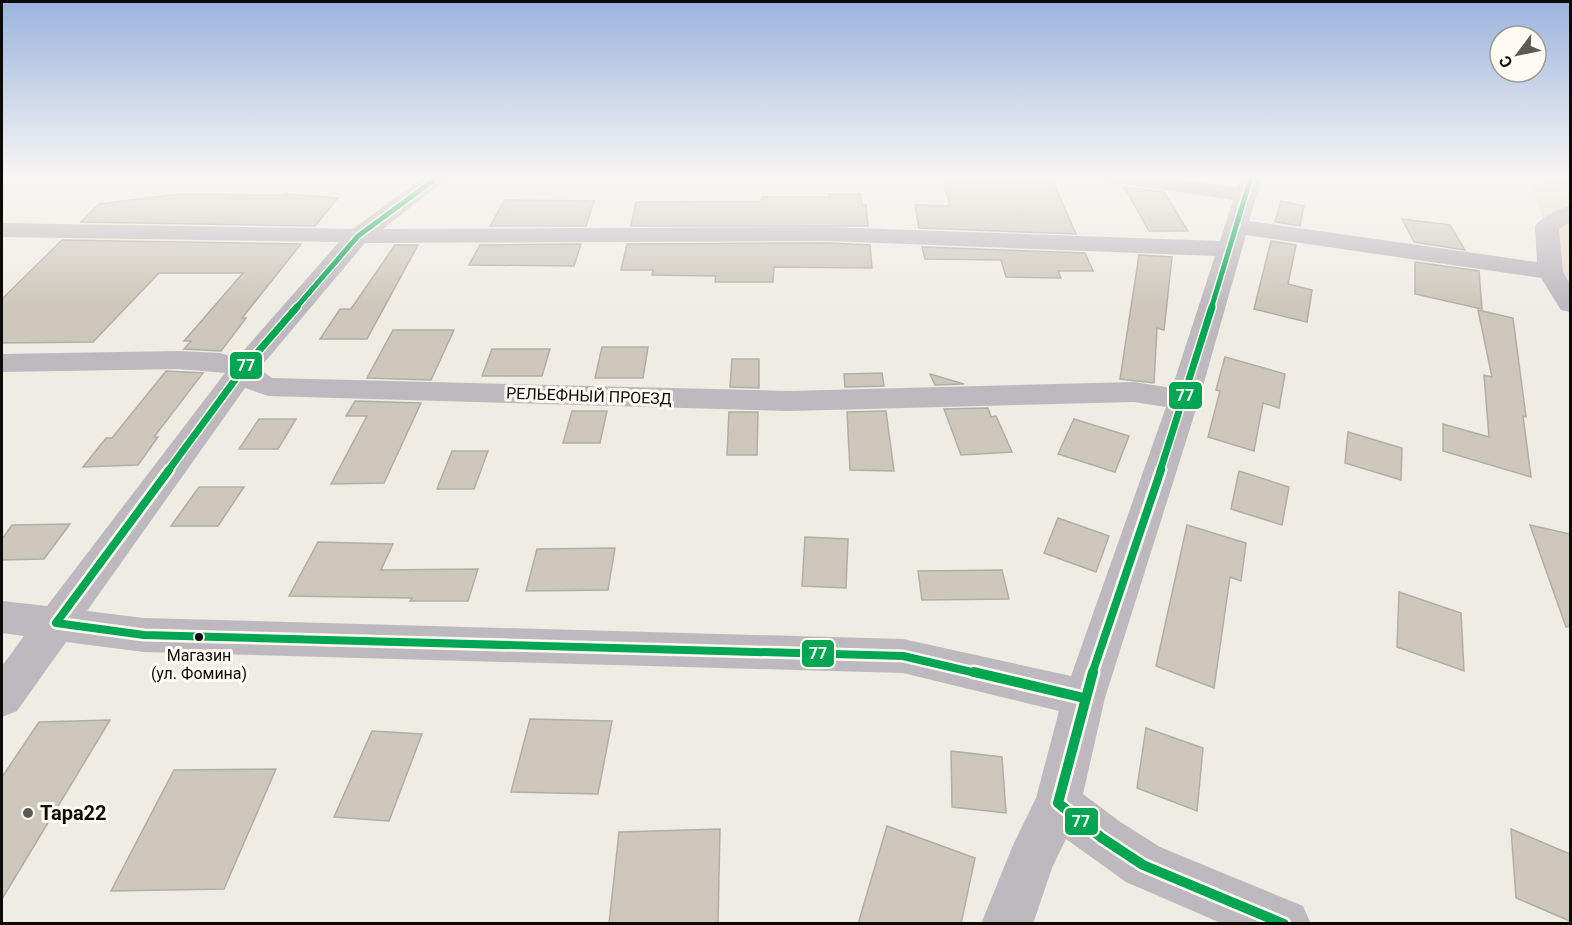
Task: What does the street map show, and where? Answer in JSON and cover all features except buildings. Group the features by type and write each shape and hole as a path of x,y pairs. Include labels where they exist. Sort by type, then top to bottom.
{"street":[{"path":"2,698 243,369 358,236 379,220"},
{"path":"1007,924 1030,862 1058,803 1084,698 1184,400 1237,220"},
{"path":"1557,220 1547,226 1550,272 1570,304"},
{"path":"2,230 358,236 828,234 1232,238 1550,272"},
{"name":"РЕЛЬЕФНЫЙ ПРОЕЗД","path":"2,363 179,360 220,362 243,369 252,380 268,387 789,401 1134,392 1184,400"},
{"path":"2,617 144,635 903,656 1084,698"},
{"path":"1058,803 1102,838 1143,865 1285,924"}],"shaded area":[{"path":"1543,220 1570,220 1570,300"}],"transit line":[{"name":"77","path":"379,220 358,236 243,369 56,623 144,635 903,656 1084,698"},
{"name":"77","path":"1238,220 1184,400 1084,698 1058,803 1102,838 1143,865 1284,924"}],"place":[{"name":"Магазин (ул. Фомина)","path":"199,637"},
{"name":"Тара22","path":"28,813"}]}
